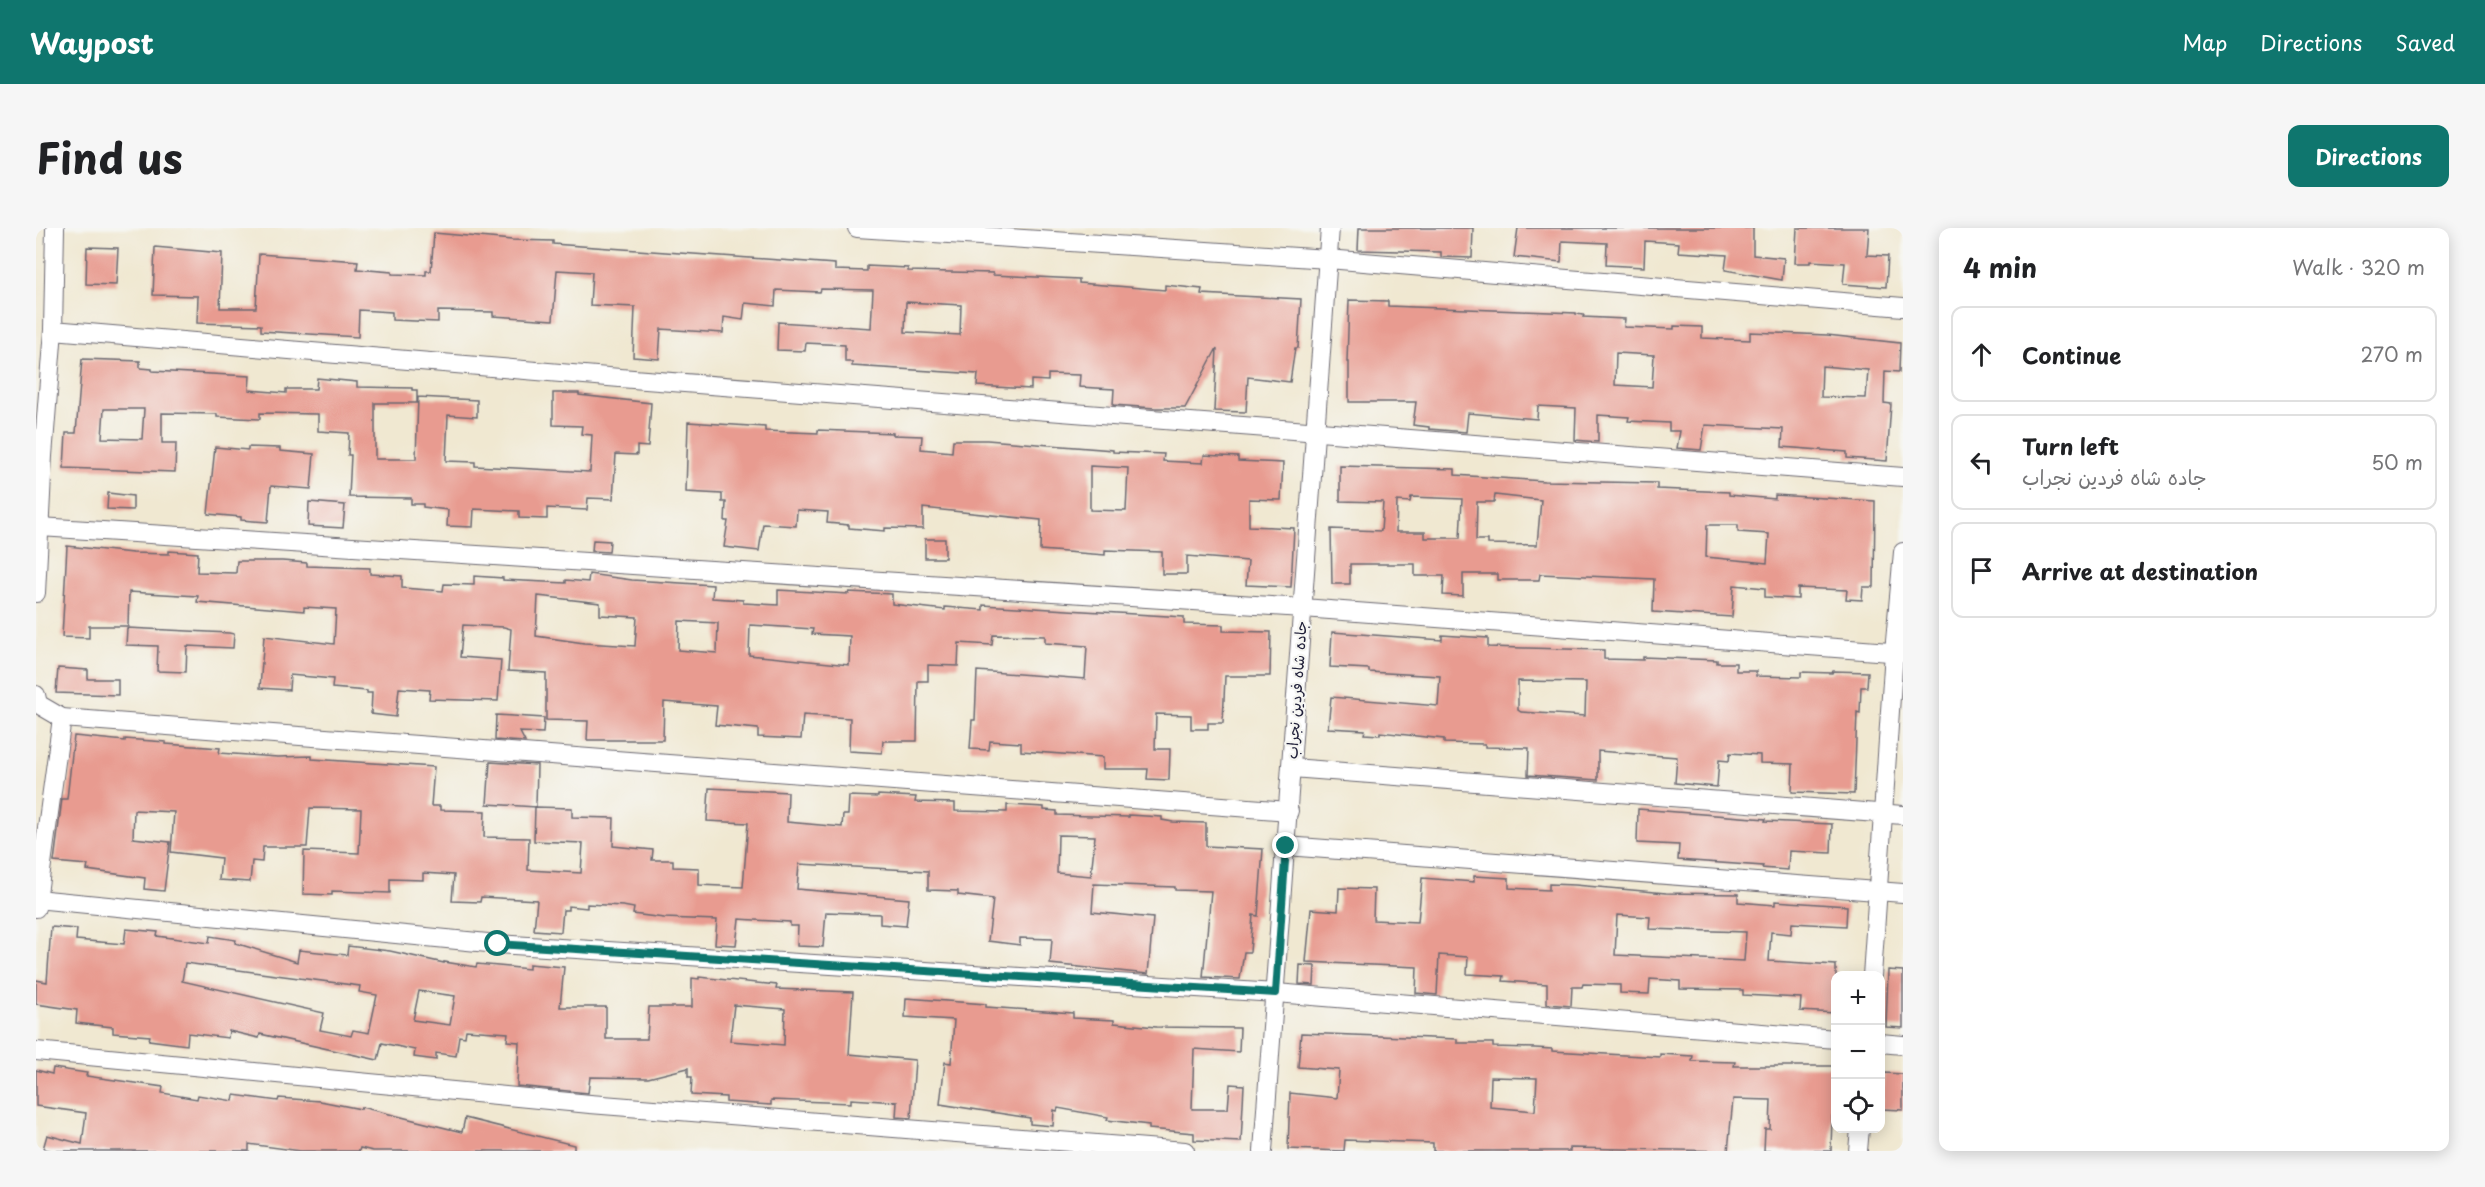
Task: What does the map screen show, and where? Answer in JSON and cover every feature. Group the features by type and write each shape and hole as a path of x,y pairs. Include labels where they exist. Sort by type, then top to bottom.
{"street":[{"path":"36,592 40,527 39,456 53,330 45,266 55,228"},
{"path":"857,228 1328,260 1903,307"},
{"name":"جاده شاه فردین نجراب","path":"1263,1151 1330,228"},
{"path":"53,330 620,378 1903,477"},
{"path":"40,527 1303,608 1898,652"},
{"path":"1872,971 1882,813 1898,652 1903,552"},
{"path":"36,695 38,704 62,718 1288,811"},
{"path":"62,718 36,902 498,944 1276,993 1831,1039"},
{"path":"1292,768 1903,815"},
{"path":"1286,846 1903,893"},
{"path":"1885,1043 1903,1045"},
{"path":"36,1051 590,1104 1185,1151"},
{"path":"1858,1151 1860,1133"}],"building":[{"path":"1359,228 1473,228 1472,258 1441,257 1441,252 1358,250"},
{"path":"1518,228 1753,228 1753,255 1784,258 1782,280 1725,270 1727,255 1678,252 1679,243 1645,241 1644,267 1606,265 1607,243 1562,241 1561,262 1514,257"},
{"path":"1797,228 1869,228 1867,255 1888,256 1886,287 1843,284 1845,263 1810,261 1810,263 1795,263"},
{"path":"434,233 835,264 835,270 867,271 867,266 908,268 908,271 993,273 993,275 1079,279 1079,283 1165,290 1165,285 1202,289 1201,294 1301,299 1298,348 1295,348 1290,382 1248,377 1246,412 1214,411 1217,348 1185,408 1113,405 1114,389 1079,387 1080,375 1048,374 1048,381 1031,380 1031,389 977,386 978,374 852,366 852,362 845,362 845,345 806,343 805,351 777,350 778,322 871,328 873,290 821,289 820,292 776,290 775,306 745,303 743,320 724,317 723,333 661,329 659,359 633,357 635,307 590,305 592,272 557,270 553,320 493,316 493,312 438,311 438,322 392,320 392,312 359,310 358,337 261,331 261,325 197,323 198,296 153,295 155,247 222,253 220,308 256,308 259,254 358,261 357,269 392,272 392,274 426,275 426,271 431,271","holes":["906,302 961,305 960,335 905,332"]},
{"path":"87,247 118,248 116,285 86,284"},
{"path":"1349,300 1388,301 1388,306 1576,313 1584,315 1583,317 1625,319 1624,327 1674,329 1674,326 1702,327 1702,338 1750,340 1750,332 1827,335 1900,343 1899,372 1885,371 1884,403 1891,404 1887,461 1847,458 1847,452 1782,447 1783,429 1705,425 1701,450 1677,448 1680,431 1669,431 1669,423 1628,421 1629,417 1598,415 1598,442 1575,440 1576,408 1538,406 1537,419 1468,413 1466,432 1429,429 1429,427 1413,425 1416,402 1349,402 1349,362 1347,362","holes":["1616,353 1654,355 1652,387 1615,385","1822,366 1868,370 1866,398 1821,397"]},
{"path":"82,359 140,361 140,368 152,369 152,371 250,376 249,390 286,393 286,389 316,389 317,378 357,382 357,387 417,390 417,403 375,403 375,459 416,459 418,397 477,400 477,417 448,415 446,461 475,462 475,466 590,472 592,435 581,434 582,426 553,425 553,393 579,393 579,395 651,403 648,447 637,446 637,455 616,454 613,499 588,498 587,510 547,508 547,519 519,518 519,511 474,509 473,527 447,526 448,510 423,507 423,504 411,504 411,498 349,497 351,455 348,455 349,433 318,431 318,414 260,413 260,419 217,417 217,414 162,413 162,443 176,443 175,472 64,468 66,433 76,433","holes":["104,409 144,409 142,439 102,438"]},
{"path":"688,422 765,427 765,431 818,433 818,430 922,436 921,449 952,452 953,440 987,440 1113,450 1113,452 1164,454 1163,461 1203,463 1204,455 1238,457 1238,461 1283,463 1281,500 1249,499 1249,526 1294,528 1291,587 1246,585 1248,561 1187,556 1187,574 1162,574 1162,552 1105,550 1105,555 1040,550 1041,520 923,508 923,529 885,528 885,531 849,528 849,525 827,523 828,512 797,510 796,526 763,524 759,551 724,547 728,521 725,521 726,502 722,502 722,494 686,492","holes":["1090,466 1128,468 1126,511 1090,510"]},
{"path":"215,447 248,450 248,447 280,448 280,451 314,454 311,489 271,486 268,522 208,514"},
{"path":"1340,466 1455,469 1455,475 1544,481 1657,483 1657,489 1729,492 1729,495 1775,499 1775,495 1875,501 1874,587 1863,587 1862,600 1846,599 1847,590 1798,588 1798,599 1765,597 1765,588 1734,585 1732,617 1653,612 1654,579 1540,574 1539,580 1498,580 1498,574 1463,574 1463,596 1443,595 1444,576 1415,576 1415,564 1350,564 1350,584 1332,584 1331,529 1381,531 1383,502 1340,501","holes":["1495,495 1541,500 1537,545 1488,544 1488,540 1476,540 1477,502 1494,502","1411,497 1462,499 1460,538 1425,538 1425,532 1396,532 1397,501 1410,502","1707,525 1738,525 1738,532 1769,534 1767,563 1706,557"]},
{"path":"108,493 133,496 133,510 107,509"},
{"path":"309,502 345,505 343,528 308,526"},
{"path":"925,539 945,539 945,558 925,558"},
{"path":"593,540 610,541 609,552 592,551"},
{"path":"67,546 132,553 169,554 169,551 198,553 197,572 236,573 237,561 282,561 307,563 307,566 370,568 370,574 402,576 402,588 443,591 444,584 474,585 474,576 566,583 566,580 588,582 589,574 632,580 713,585 712,598 743,600 743,603 778,605 778,590 892,594 892,604 945,610 945,607 983,610 983,605 1184,617 1184,624 1223,625 1223,631 1271,632 1270,676 1225,676 1223,723 1208,723 1208,729 1191,729 1191,715 1156,714 1155,749 1170,749 1169,780 1147,779 1148,769 1103,769 1103,757 1021,751 1021,743 990,741 989,750 970,749 972,720 975,720 977,671 1085,679 1087,646 1045,643 1045,636 993,635 992,645 959,643 958,666 928,665 928,681 918,681 917,741 883,741 882,753 849,751 850,718 803,715 801,739 758,737 758,729 715,725 717,706 664,702 663,740 587,740 588,721 546,720 546,673 508,671 511,629 504,627 463,625 460,657 501,660 498,701 429,699 430,690 399,688 396,717 371,714 372,693 332,688 333,679 290,675 289,690 260,688 264,636 334,644 336,609 304,607 304,611 197,602 198,596 129,592 128,626 89,626 89,638 62,637","holes":["538,596 600,603 600,615 637,617 635,646 584,643 536,636","679,621 718,623 717,653 678,650","750,625 813,629 812,634 850,636 849,665 749,655"]},
{"path":"127,628 229,633 234,634 233,648 187,646 186,672 157,671 158,646 126,645"},
{"path":"1332,632 1442,640 1442,635 1488,638 1488,647 1604,650 1604,659 1643,660 1643,657 1717,660 1717,663 1736,663 1736,671 1756,671 1756,676 1801,677 1801,672 1868,672 1867,687 1861,687 1860,713 1857,712 1854,794 1792,792 1793,764 1760,763 1760,755 1730,753 1729,761 1719,760 1717,787 1675,783 1677,757 1598,751 1598,780 1528,775 1529,748 1444,743 1444,739 1380,732 1380,735 1364,734 1365,730 1328,728 1331,697 1438,706 1440,676 1369,672 1369,669 1330,667","holes":["1518,681 1586,682 1585,716 1518,710"]},
{"path":"58,668 88,670 88,679 118,679 118,695 56,693"},
{"path":"496,715 544,718 543,733 520,732 525,742 495,740"},
{"path":"74,736 220,748 219,753 278,757 312,756 312,759 434,767 431,806 440,806 440,810 485,811 484,837 529,838 528,870 581,873 583,843 534,841 535,807 572,808 572,817 614,818 613,846 653,850 652,860 673,860 673,867 699,868 699,885 743,887 748,823 707,821 709,788 788,792 787,822 842,827 843,815 848,815 849,796 916,797 915,802 955,803 955,811 1007,812 1007,805 1044,807 1044,810 1057,811 1057,815 1129,817 1129,815 1162,817 1162,820 1173,822 1206,823 1206,846 1263,849 1258,916 1253,915 1250,952 1244,952 1240,979 1203,977 1211,891 1175,890 1175,887 1094,884 1092,912 1153,918 1148,974 1050,964 1052,939 1020,938 1020,945 988,941 993,899 958,895 958,891 928,890 928,871 799,864 797,889 909,899 906,926 880,924 880,914 826,912 823,947 797,946 798,926 790,926 790,922 739,919 736,945 715,944 717,920 633,914 634,908 623,906 587,904 587,908 568,906 568,910 563,910 561,932 534,930 537,900 481,897 480,902 452,901 454,875 423,873 423,880 390,879 390,893 332,891 332,895 303,894 304,851 359,853 361,809 310,808 307,847 263,847 262,862 252,861 250,882 219,880 221,858 171,852 174,812 134,810 133,838 170,842 164,891 144,889 145,878 87,870 88,865 54,862 62,799 67,799","holes":["1058,835 1095,836 1091,876 1057,873"]},
{"path":"490,762 537,765 536,807 487,804"},
{"path":"1638,809 1766,819 1765,821 1832,824 1831,853 1789,851 1788,870 1678,860 1679,845 1637,843"},
{"path":"1474,876 1509,878 1509,888 1549,890 1549,884 1575,885 1666,893 1738,894 1738,902 1775,905 1775,901 1847,906 1846,926 1792,923 1791,934 1771,932 1769,961 1836,965 1836,971 1831,971 1831,1013 1800,1011 1801,998 1743,995 1743,990 1680,989 1680,981 1650,979 1649,994 1620,993 1620,985 1583,984 1582,987 1572,987 1571,1006 1547,1004 1547,984 1503,981 1504,976 1467,974 1468,957 1439,955 1437,995 1416,993 1417,967 1306,962 1311,909 1338,911 1339,888 1374,889 1373,920 1418,922 1422,878 1474,882","holes":["1617,915 1650,917 1649,929 1746,932 1744,961 1615,955"]},
{"path":"51,927 77,929 76,940 124,944 126,929 158,932 157,936 209,943 210,936 236,940 235,943 297,962 299,950 347,955 348,946 390,951 444,963 476,967 477,964 529,969 529,964 564,967 560,1007 606,1007 606,1039 647,1039 649,1007 692,1007 692,978 777,985 776,989 853,992 849,1054 915,1060 911,1118 896,1117 897,1102 851,1099 851,1103 771,1100 771,1105 726,1102 726,1097 691,1095 692,1077 688,1077 688,1068 648,1078 590,1077 588,1093 517,1086 519,1042 507,1041 508,1033 466,1030 465,1037 459,1036 456,1056 436,1053 436,1060 414,1057 415,1050 382,1043 378,1060 260,1034 259,1038 229,1031 228,1038 188,1033 187,1045 149,1040 150,1036 113,1033 113,1027 76,1023 77,1010 36,1004 36,980 47,982","holes":["185,963 360,986 359,992 377,995 369,1033 353,1030 351,1036 320,1030 324,1013 182,981","419,991 455,996 450,1025 413,1020","734,1005 785,1009 784,1045 730,1041"]},
{"path":"1300,965 1315,966 1314,985 1299,984"},
{"path":"1888,970 1903,971 1903,1028 1886,1027"},
{"path":"906,998 986,1004 986,1007 1073,1013 1073,1018 1114,1020 1114,1023 1156,1027 1240,1028 1239,1052 1194,1049 1192,1109 1228,1109 1230,1084 1244,1085 1241,1142 1194,1140 1194,1133 1149,1129 1149,1125 1107,1120 1108,1117 1058,1108 1057,1111 1054,1110 1053,1126 1030,1124 1030,1118 940,1104 945,1062 951,1063 954,1020 905,1017"},
{"path":"1301,1033 1457,1039 1457,1043 1493,1043 1493,1047 1552,1049 1552,1051 1660,1057 1660,1054 1693,1056 1692,1061 1735,1062 1734,1066 1831,1066 1831,1151 1764,1151 1765,1129 1770,1129 1771,1100 1733,1099 1728,1151 1570,1148 1570,1151 1433,1151 1433,1143 1345,1140 1344,1151 1288,1149 1290,1093 1337,1098 1339,1070 1298,1067","holes":["1491,1077 1537,1078 1535,1111 1490,1107"]},
{"path":"53,1068 87,1073 86,1076 163,1087 162,1093 197,1099 198,1095 233,1101 234,1095 278,1101 279,1098 320,1101 361,1109 361,1107 462,1132 465,1118 574,1145 574,1151 373,1151 360,1148 359,1151 301,1151 249,1144 249,1151 52,1151 43,1149 47,1135 82,1144 86,1113 36,1106 36,1070 52,1074"},
{"path":"1885,1073 1903,1074 1903,1110 1885,1109"}],"route":[{"path":"498,944 1276,993 1286,846"}]}
